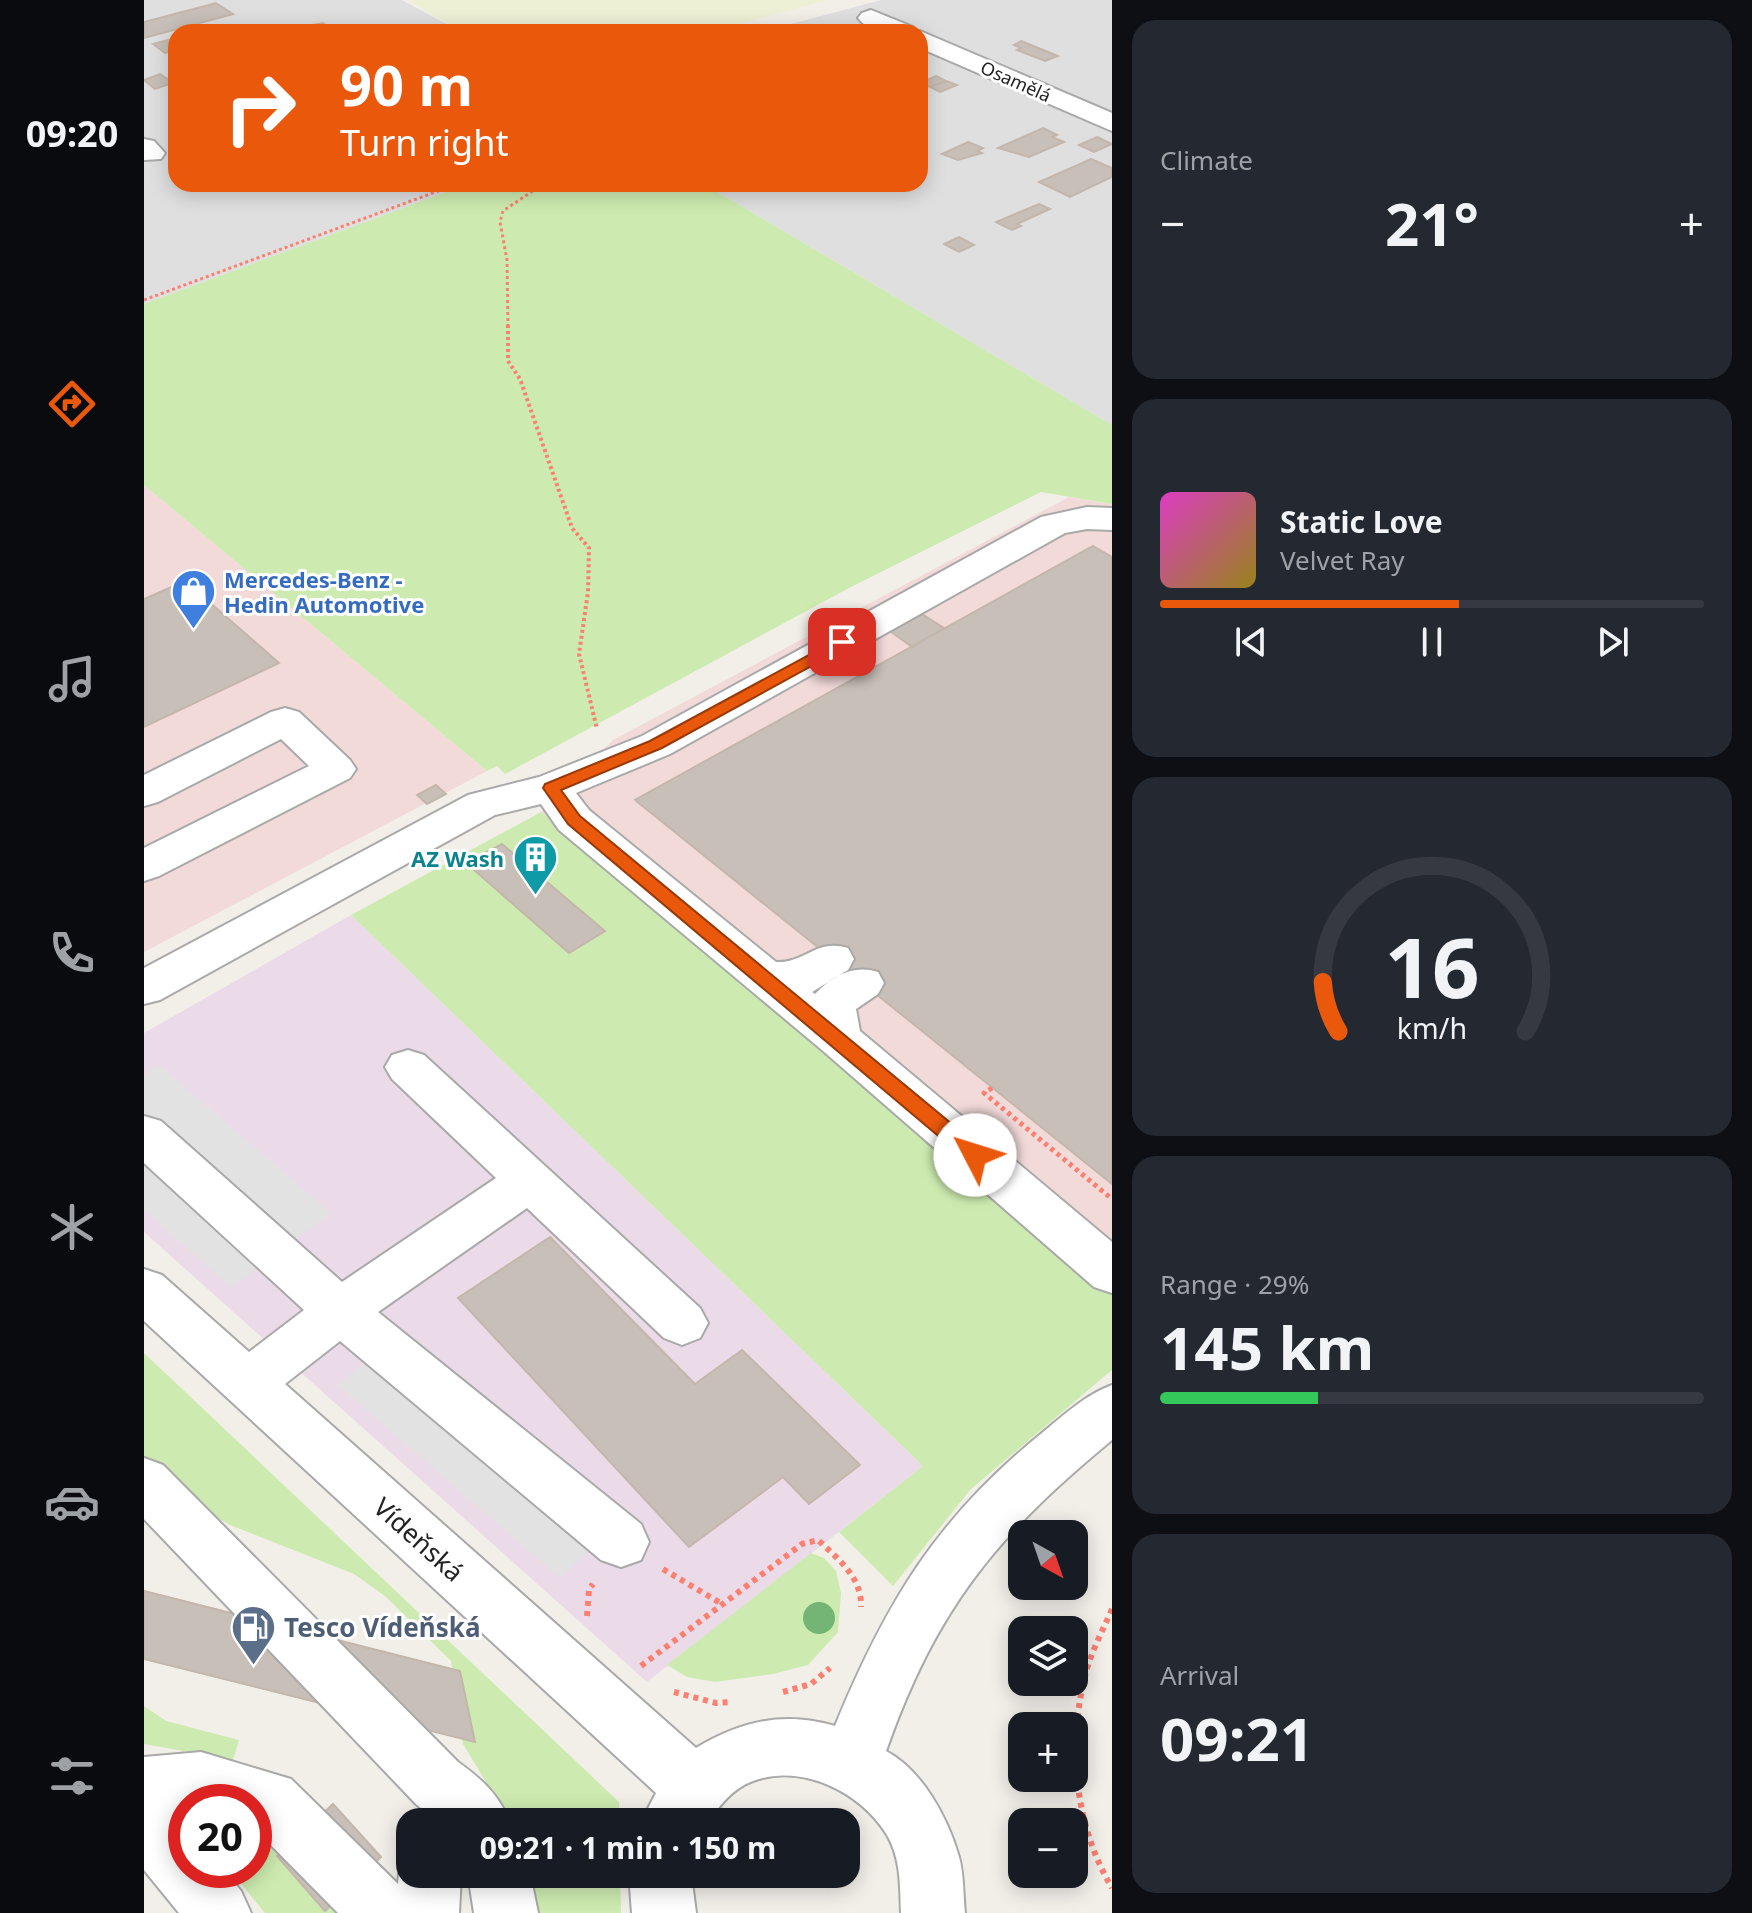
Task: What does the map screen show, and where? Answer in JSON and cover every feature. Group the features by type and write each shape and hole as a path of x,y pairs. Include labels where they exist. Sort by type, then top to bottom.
{"street":[{"path":"871,18 885,24"},
{"name":"Osamělá","path":"928,42 1112,123"},
{"path":"144,147 151,153 144,155"},
{"path":"144,988 482,805 551,788 656,745 1054,525 1087,518 1112,519"},
{"path":"656,745 751,720 901,639"},
{"path":"144,792 285,721 336,769 144,866"},
{"path":"551,788 574,820 838,1038 1112,1272"},
{"path":"765,978 802,979 847,971 833,1003 838,1038"},
{"path":"408,1067 527,1182 682,1323"},
{"path":"144,1134 340,1311 621,1542"},
{"path":"247,1384 340,1311 527,1182"},
{"name":"Vídeňská","path":"149,1304 247,1384 683,1805"},
{"path":"852,1761 892,1658 929,1592 976,1530 1029,1478 1112,1408"},
{"path":"144,1482 169,1527 449,1808"},
{"path":"683,1805 716,1769 741,1755 768,1748 796,1746 825,1751 852,1761 893,1792 922,1834 934,1885 933,1913"},
{"path":"144,1787 201,1782 269,1800 383,1913"},
{"path":"144,1821 219,1913"},
{"path":"427,1913 429,1888"},
{"path":"502,1888 506,1913"},
{"path":"661,1888 664,1913"}],"path":[{"path":"144,300 435,192"},
{"path":"531,192 503,211 500,222 507,260 508,361 520,379 572,528 589,548 588,592 579,654 596,729 610,764"},
{"path":"992,1088 984,1093 1112,1199"},
{"path":"638,1669 802,1544 818,1540 848,1568 863,1601 860,1612"},
{"path":"1112,1609 1086,1672 1076,1747 1083,1826 1112,1888"},
{"path":"627,1659 645,1675"},
{"path":"769,1695 811,1684 835,1664"},
{"path":"665,1688 679,1695 716,1703 742,1700"}],"shaded area":[{"path":"144,0 402,0 446,24 168,24 168,192 446,192 144,304"},
{"path":"881,0 1112,0 1112,425 718,192 928,192 928,24 791,24"},
{"path":"144,485 487,771 144,952"},
{"path":"1069,497 1112,504 1112,1293 541,812 613,740"},
{"path":"351,915 923,1466 647,1682 144,1232 144,1033"},
{"path":"159,1065 331,1213 231,1288 144,1209 144,1075"},
{"path":"368,1360 591,1549 560,1578 338,1385"}],"green space":[{"path":"407,0 828,0 739,24 449,24"},
{"path":"446,192 718,192 1112,425 1112,504 1041,492 849,588 505,774 497,766 487,771 144,485 144,304"},
{"path":"541,812 1112,1293 1112,1370 971,1489 893,1586 839,1532 923,1466 351,915"},
{"path":"144,1353 619,1802 619,1808 502,1808 463,1744 451,1661 385,1596 354,1574 230,1525 183,1499 144,1459"},
{"path":"811,1553 824,1558 836,1571 841,1593 838,1632 808,1665 773,1674 715,1682 687,1677 667,1665"},
{"path":"144,1706 166,1721 239,1740 233,1760 144,1744"},
{"path":"272,1838 348,1913 265,1913 245,1888 272,1888"},
{"path":"522,1888 620,1888 621,1913 526,1913"}],"building":[{"path":"216,3 233,14 196,24 168,24 168,32 144,38 144,22"},
{"path":"168,40 168,52 165,53 153,44"},
{"path":"1021,41 1058,56 1045,61 1017,50 1021,48 1014,45"},
{"path":"160,74 168,80 168,85 155,89 144,80"},
{"path":"936,76 946,81 930,87 928,80"},
{"path":"946,81 957,85 940,92 930,87"},
{"path":"1043,128 1057,135 1052,137 1064,142 1029,157 998,148"},
{"path":"1097,137 1112,144 1094,152 1079,145"},
{"path":"968,142 983,148 977,151 982,153 958,160 942,154"},
{"path":"1091,159 1112,168 1112,177 1070,197 1039,182"},
{"path":"1039,204 1050,209 1017,224 1021,226 1012,230 996,222"},
{"path":"959,237 974,245 959,252 944,244"},
{"path":"1093,546 1112,557 1112,1184 635,800"},
{"name":"Mercedes-Benz - Hedin Automotive","path":"185,581 279,663 144,727 144,599"},
{"path":"922,614 944,628 912,647 890,631"},
{"path":"436,785 446,794 427,804 417,795"},
{"name":"AZ Wash","path":"502,844 605,931 569,953 466,863"},
{"path":"550,1237 695,1384 742,1350 860,1465 809,1504 783,1477 689,1547 458,1298"},
{"path":"144,1591 460,1671 475,1742 144,1659"},
{"path":"333,1804 381,1857 325,1911 277,1856"}],"place":[{"name":"Mercedes-Benz - Hedin Automotive","path":"193,631"},
{"name":"AZ Wash","path":"535,897"},
{"name":"Tesco Vídeňská","path":"253,1666"}],"route":[{"path":"842,642 656,745 551,788 574,820 975,1155"}]}
